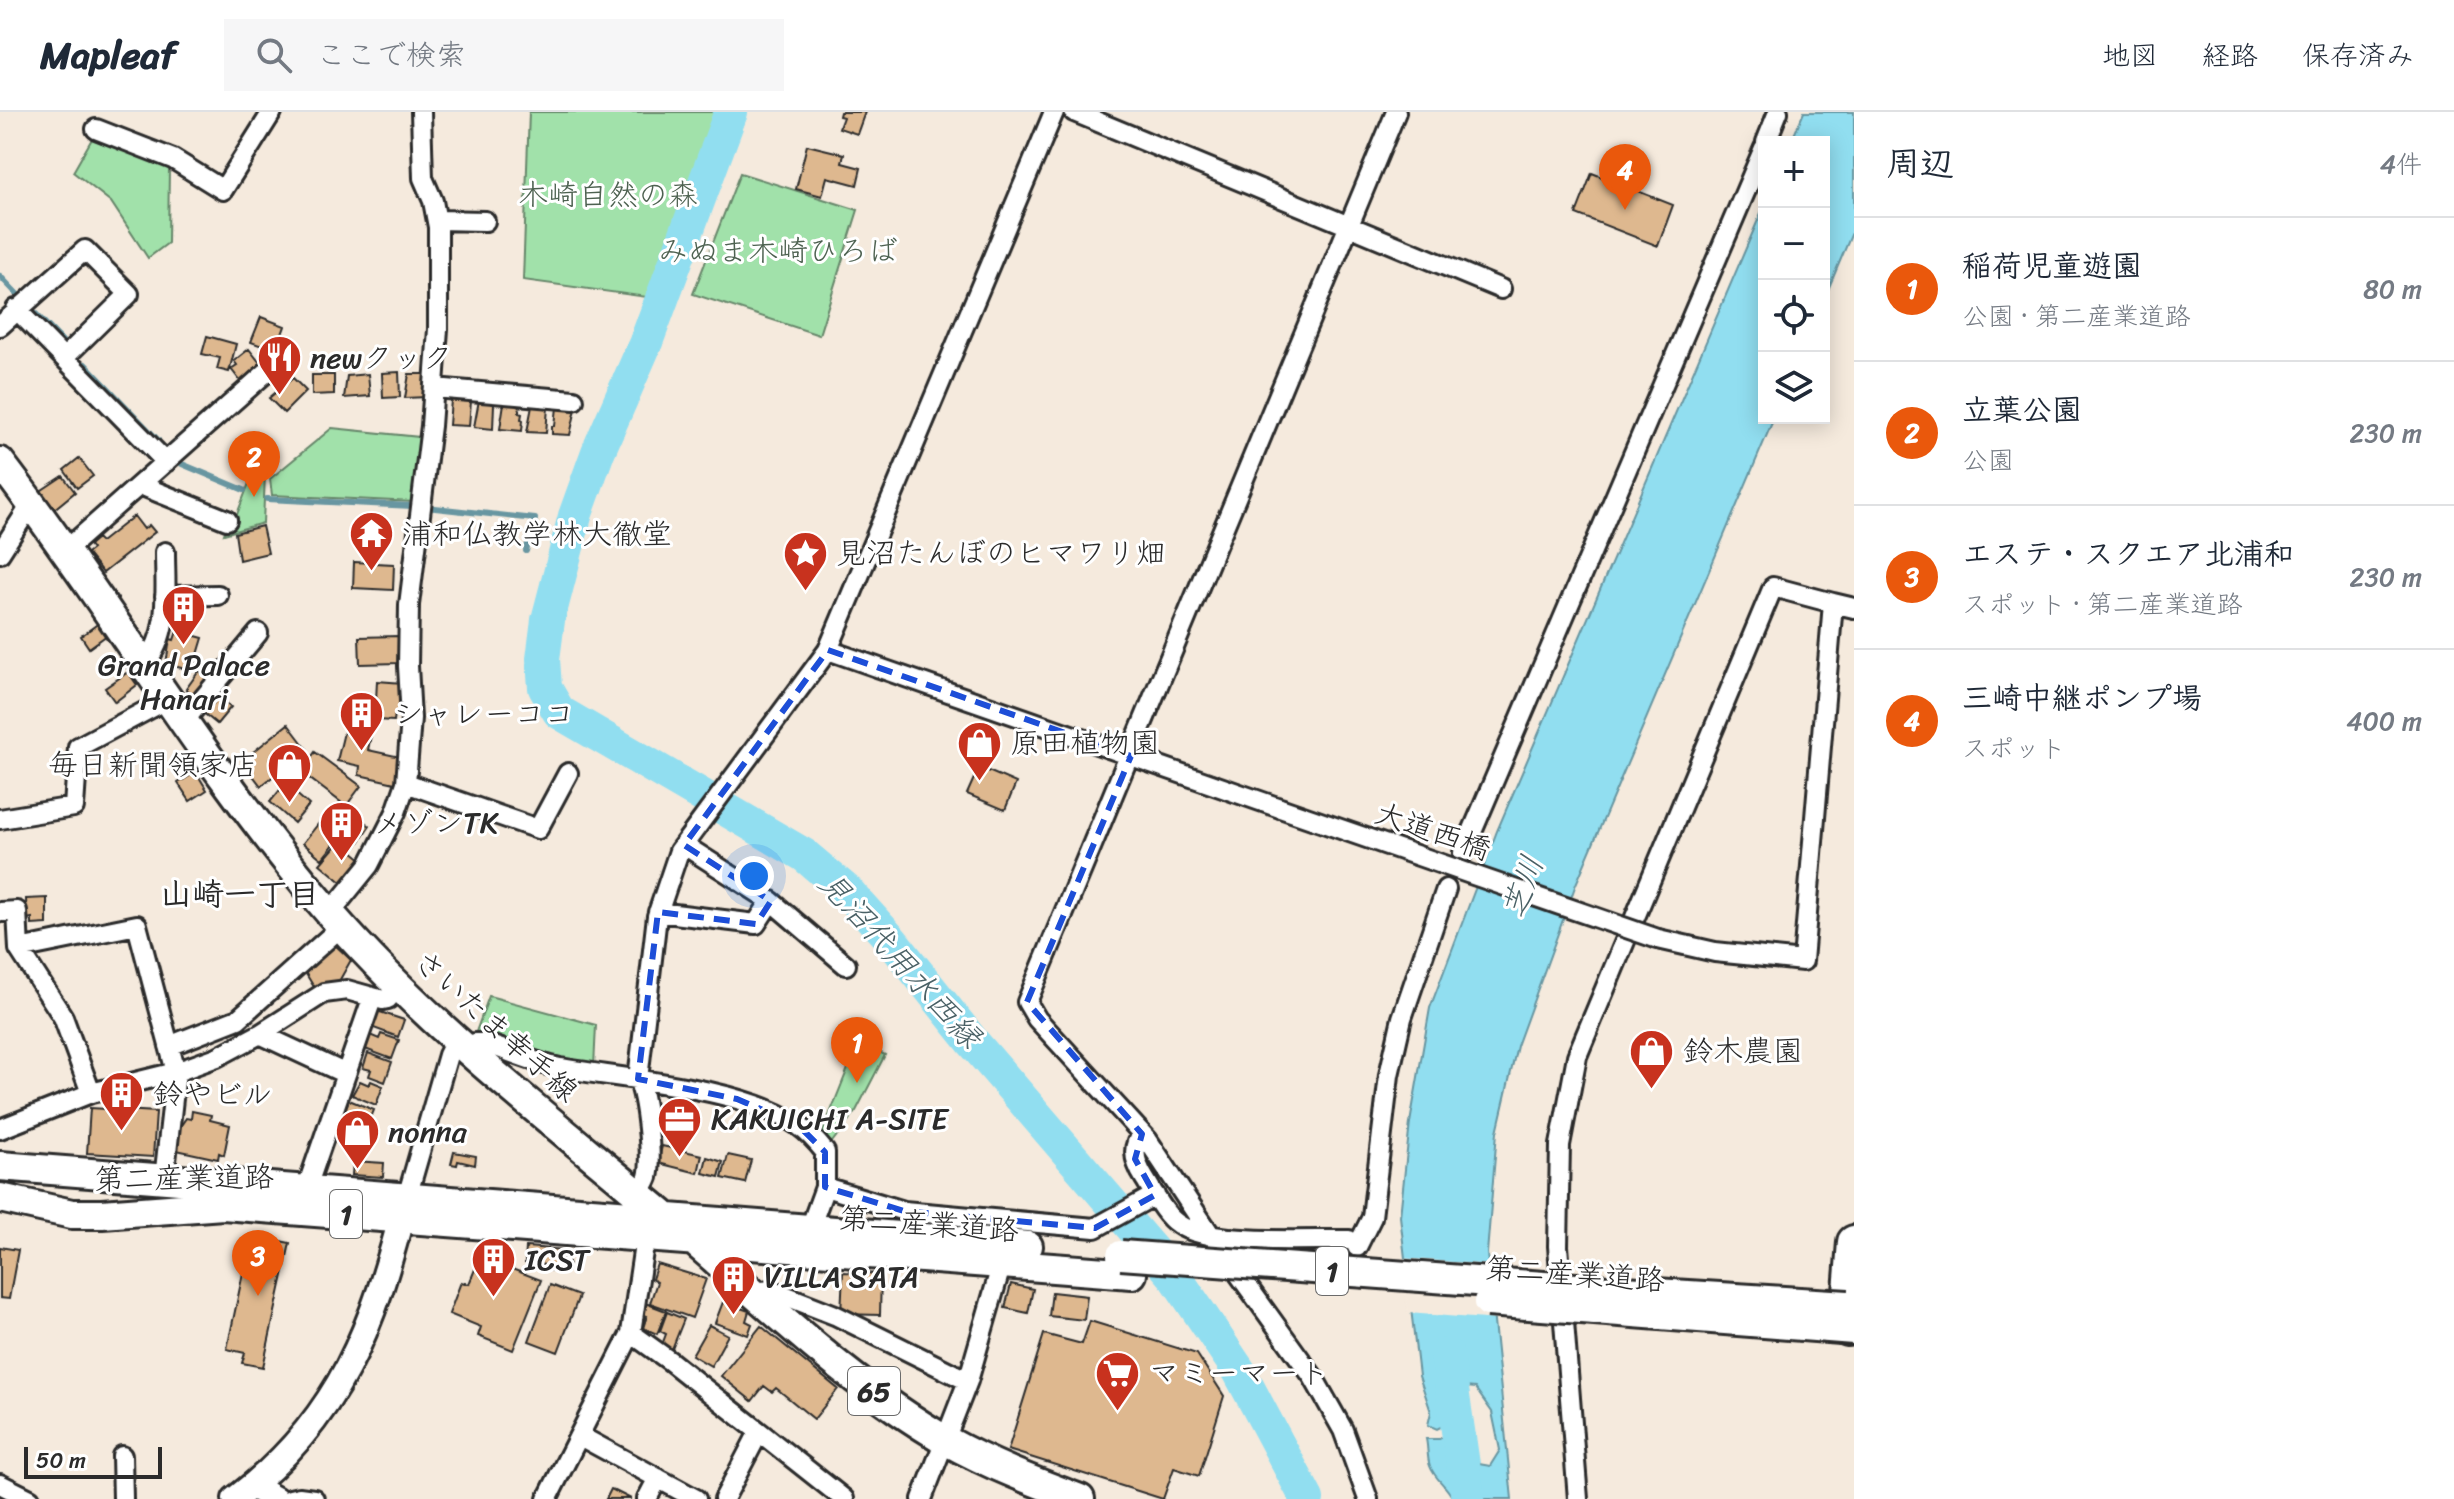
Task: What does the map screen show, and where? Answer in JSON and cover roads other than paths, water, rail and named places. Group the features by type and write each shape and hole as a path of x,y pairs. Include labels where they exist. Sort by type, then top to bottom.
{"highway":[{"path":"1851,1317 1854,1242"}],"main road":[{"name":"さいたま幸手線","path":"0,462 66,550 254,818 336,920 384,992 459,1045 639,1194 828,1357 946,1440 1003,1469 1080,1499"},
{"name":"第二産業道路","path":"0,1166 306,1190 404,1208 645,1238 1007,1243"},
{"name":"第二産業道路","path":"0,1198 72,1214 223,1205 667,1218 1007,1243 1126,1264 1544,1286 1851,1317"}],"street":[{"path":"96,129 173,159 223,190 272,112"},
{"path":"169,1046 238,1019 336,920 369,865 396,812 406,783 411,718 409,605 438,329 437,220 423,178 421,112"},
{"path":"639,1194 648,1178 650,1165 644,1094 638,1079 658,912 679,851 828,650 1054,112"},
{"path":"1074,112 1501,289"},
{"path":"1368,1499 1343,1430 1324,1395 1142,1134 1037,1019 1027,1002 1396,112"},
{"path":"1768,136 1778,112"},
{"path":"1463,853 1758,162"},
{"path":"437,220 485,221"},
{"path":"0,326 85,250 129,294 64,358"},
{"path":"16,309 166,462"},
{"path":"66,550 278,362"},
{"path":"434,388 574,400"},
{"path":"140,485 227,520"},
{"path":"0,553 32,503"},
{"path":"145,663 156,651 166,607 165,552"},
{"path":"1578,1499 1558,1246 1560,1145 1577,1056 1773,587 1854,608"},
{"path":"165,596 218,595"},
{"name":"大道西橋","path":"828,650 1658,939 1715,952 1803,961 1833,603"},
{"path":"0,819 74,807 78,747 177,709 258,633"},
{"path":"406,783 538,829 568,773"},
{"path":"684,845 771,901 846,965"},
{"path":"1142,1134 1136,1145 1135,1159 1155,1195 1177,1224 1212,1237 1353,1244 1372,1217 1389,1075 1402,1018 1446,889"},
{"path":"658,912 756,924 771,901"},
{"path":"0,912 17,911 19,949 63,1017 91,1093"},
{"path":"19,949 137,925 176,1072 164,1179"},
{"path":"0,1129 91,1093 176,1072 217,1057 324,993 336,989 384,992 346,1074 306,1190"},
{"path":"260,1034 346,1074"},
{"path":"243,1493 310,1426 354,1359 383,1281 448,1055 459,1045 484,1043 556,1067 638,1079 737,1099 776,1113 798,1125 825,1152 825,1187 810,1228"},
{"path":"825,1187 1007,1243 1095,1228 1155,1195"},
{"path":"547,1499 631,1333 645,1238"},
{"path":"922,1499 968,1381 1007,1243"},
{"path":"753,1292 771,1290 835,1315 968,1381"},
{"path":"631,1333 844,1499"},
{"path":"724,1499 759,1432"},
{"path":"580,1436 696,1499"},
{"path":"122,1456 123,1499"},
{"path":"647,1499 658,1478"},
{"path":"0,1484 30,1499"},
{"path":"243,1493 275,1499"},
{"path":"290,1499 314,1499"}],"water":[{"path":"1804,112 1854,112 1854,228 1830,285 1830,136 1794,136"},
{"path":"1758,220 1758,424 1771,424 1576,884 1517,1046 1497,1132 1487,1253 1512,1499 1453,1499 1432,1471 1428,1460 1426,1439 1448,1435 1448,1423 1437,1429 1428,1425 1431,1412 1419,1376 1400,1216 1410,1123 1430,1008 1497,831","holes":["1465,1387 1475,1388 1492,1412 1500,1450 1490,1466 1470,1458 1449,1405 1460,1400"]}],"waterway":[{"name":"見沼代用水西縁","path":"731,112 646,342 598,452 575,516 548,620 543,659 545,688 559,712 804,855 848,892 1176,1278 1239,1371 1307,1499"},
{"path":"0,276 19,296"},
{"path":"35,313 62,341"},
{"path":"85,364 158,440"},
{"path":"182,464 244,490"},
{"path":"267,499 413,506"},
{"path":"426,507 535,519 526,551"},
{"name":"芝川","path":"1447,1355 1468,1499"}],"place":[{"name":"三崎中継ポンプ場","path":"1625,210"},
{"name":"newクック","path":"279,397"},
{"name":"立葉公園","path":"254,497"},
{"name":"浦和仏教学林大徹堂","path":"371,573"},
{"name":"見沼たんぼのヒマワリ畑","path":"805,592"},
{"name":"Grand Palace Hanari","path":"184,646"},
{"name":"シャレーココ","path":"362,753"},
{"name":"原田植物園","path":"979,782"},
{"name":"毎日新聞領家店","path":"289,804"},
{"name":"メゾンTK","path":"342,862"},
{"name":"稲荷児童遊園","path":"857,1083"},
{"name":"鈴木農園","path":"1652,1090"},
{"name":"鈴やビル","path":"122,1133"},
{"name":"KAKUICHI A-SITE","path":"680,1158"},
{"name":"nonna","path":"357,1171"},
{"name":"エステ・スクエア北浦和","path":"258,1296"},
{"name":"ICST","path":"494,1299"},
{"name":"VILLA SATA","path":"733,1316"},
{"name":"マミーマート","path":"1118,1412"}],"district":[{"name":"山崎一丁目","path":"240,894"}],"park label":[{"name":"木崎自然の森","path":"608,195"},
{"name":"みぬま木崎ひろば","path":"778,251"}]}
